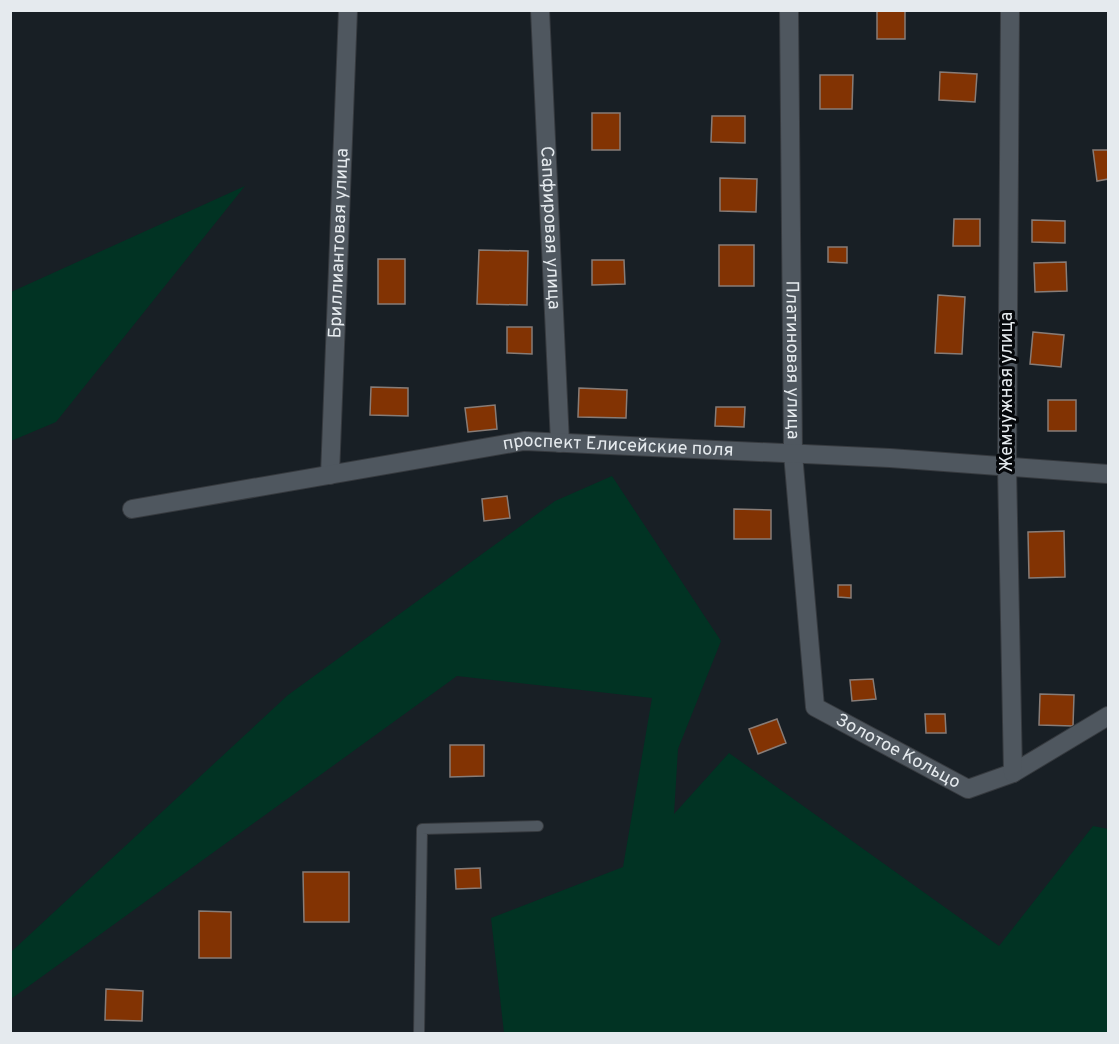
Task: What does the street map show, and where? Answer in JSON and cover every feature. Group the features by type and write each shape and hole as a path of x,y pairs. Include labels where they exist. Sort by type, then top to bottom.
{"street":[{"name":"Бриллиантовая улица","path":"330,475 348,10"},
{"name":"Сапфировая улица","path":"540,10 560,443"},
{"name":"Платиновая улица","path":"789,10 793,454 814,707"},
{"name":"Жемчужная улица","path":"1010,10 1007,466 1013,773"},
{"name":"проспект Елисейские поля","path":"132,509 524,441 1007,466 1108,474"},
{"name":"Золотое Кольцо","path":"814,707 968,789 1013,773 1108,716"}],"lane":[{"path":"419,1034 423,829 538,826"}],"green space":[{"path":"245,186 56,422 11,441 11,292"},
{"path":"612,476 721,641 678,749 674,814 729,753 999,946 1093,826 1108,829 1108,1033 504,1033 491,918 623,867 652,698 457,676 11,999 11,952 288,695 555,501"}],"building":[{"path":"877,10 905,10 905,39 877,39"},
{"path":"940,72 977,74 975,102 939,100"},
{"path":"820,75 853,75 852,109 820,109"},
{"path":"592,113 620,113 620,150 592,150"},
{"path":"712,116 745,116 745,143 711,142"},
{"path":"1093,150 1108,150 1108,179 1097,181"},
{"path":"720,178 757,179 756,212 720,211"},
{"path":"954,219 980,219 980,246 953,246"},
{"path":"1032,220 1065,221 1065,243 1032,242"},
{"path":"719,245 754,245 754,286 719,286"},
{"path":"828,247 847,247 847,263 828,262"},
{"path":"479,250 528,251 527,305 477,304"},
{"path":"378,259 405,259 405,304 378,304"},
{"path":"592,260 624,260 625,284 592,285"},
{"path":"1066,262 1067,291 1035,292 1034,263"},
{"path":"938,295 965,297 962,354 935,353"},
{"path":"507,327 532,327 532,354 507,353"},
{"path":"1033,332 1064,335 1061,367 1030,364"},
{"path":"371,387 408,388 408,416 370,415"},
{"path":"579,388 627,390 626,418 578,417"},
{"path":"1048,400 1076,400 1076,431 1048,431"},
{"path":"495,405 497,429 468,432 465,408"},
{"path":"716,407 745,407 744,427 715,426"},
{"path":"507,496 510,518 484,521 482,499"},
{"path":"734,509 771,510 771,539 734,539"},
{"path":"1064,531 1065,577 1029,578 1028,532"},
{"path":"838,585 851,585 851,598 838,597"},
{"path":"873,679 876,699 852,701 850,680"},
{"path":"1040,694 1074,695 1073,726 1039,725"},
{"path":"925,714 945,714 946,733 926,733"},
{"path":"777,719 786,743 758,754 749,729"},
{"path":"450,745 484,745 484,776 450,777"},
{"path":"480,868 481,888 456,889 455,869"},
{"path":"303,872 349,872 349,922 304,922"},
{"path":"199,911 231,912 231,958 199,958"},
{"path":"106,989 143,991 142,1021 105,1020"}]}
